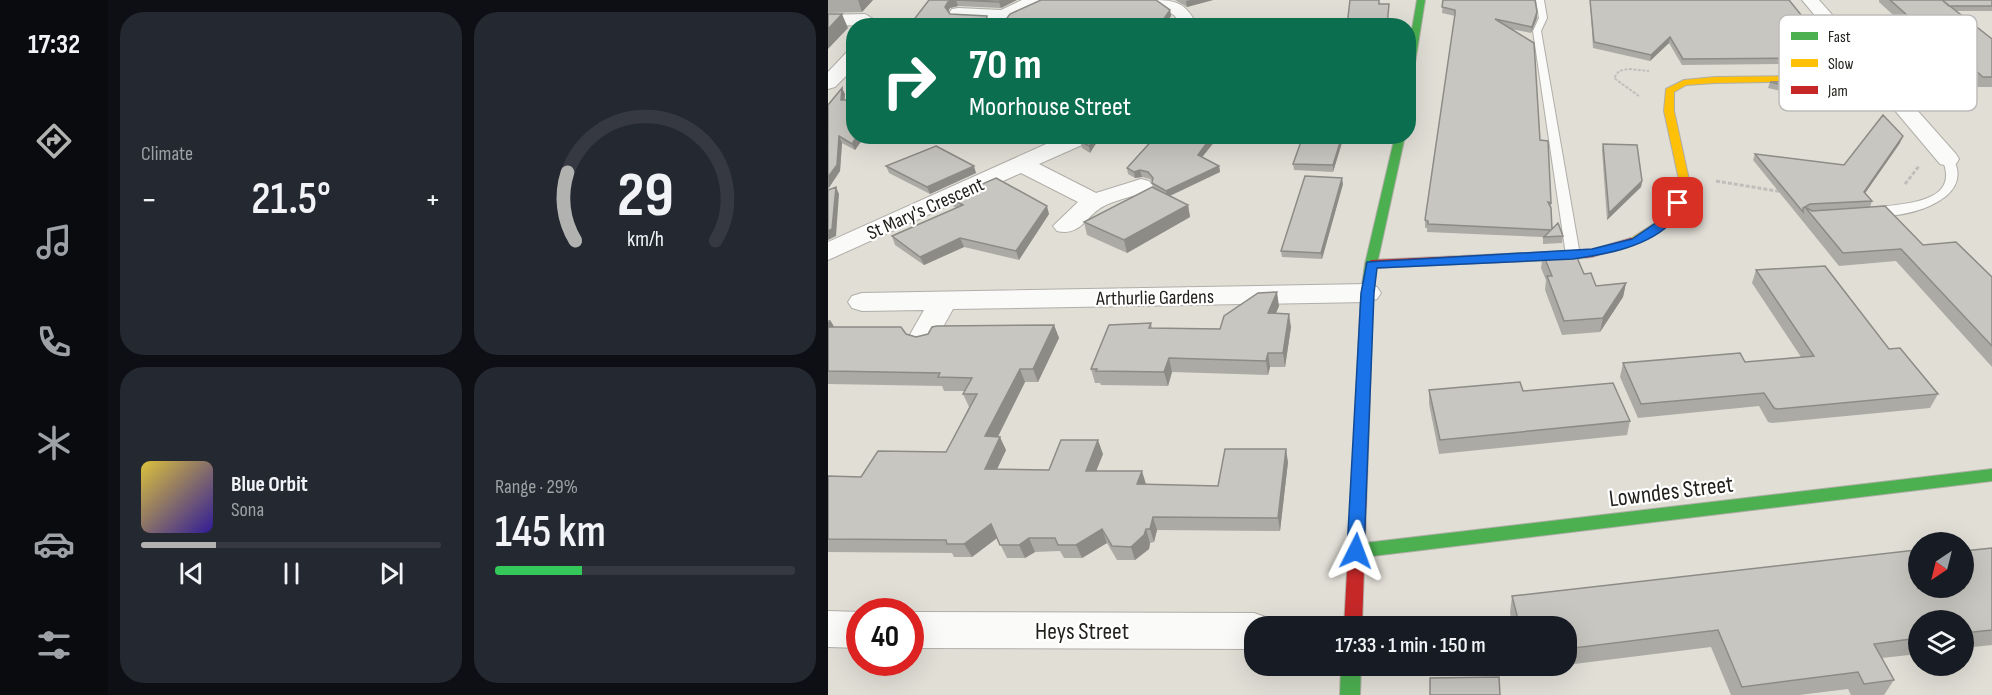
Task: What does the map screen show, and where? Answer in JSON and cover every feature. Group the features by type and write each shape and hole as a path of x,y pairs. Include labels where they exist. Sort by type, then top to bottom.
{"street":[{"path":"1004,18 1035,0"},
{"path":"1416,32 1421,0"},
{"path":"1810,0 1823,15"},
{"path":"1167,1 1185,18"},
{"path":"958,13 988,18"},
{"path":"828,20 846,20"},
{"path":"828,83 846,64"},
{"path":"1371,264 1573,255 1636,241 1670,218 1686,189 1669,111 1669,91 1684,83 1779,79"},
{"path":"1908,111 1943,153"},
{"name":"St Mary's Crescent","path":"828,252 1066,144"},
{"path":"1353,616 1367,293 1371,264 1398,144"},
{"path":"1022,164 1094,201"},
{"path":"1066,226 1094,201 1141,186"},
{"name":"Arthurlie Gardens","path":"862,302 1367,293"},
{"path":"923,338 944,302"},
{"name":"Lowndes Street","path":"1356,551 1992,475"},
{"path":"828,629 846,630"},
{"name":"Heys Street","path":"924,630 1244,631"},
{"path":"1350,695 1351,676"}],"lane":[{"path":"1540,0 1543,18 1537,31 1573,255"},
{"path":"1854,213 1901,209 1930,202 1939,196 1949,183 1952,169 1943,153"}],"path":[{"path":"1896,186 1906,184 1928,153 1943,153"},
{"path":"1683,176 1788,192"}],"building":[{"path":"929,0 956,0 948,2 945,7 950,14 987,16 987,18 915,18"},
{"path":"956,0 1003,0 999,2"},
{"path":"1041,0 1156,0 1170,10 1164,18 1007,18 1010,14"},
{"path":"1350,0 1379,0 1379,4 1389,4 1388,18 1348,18"},
{"path":"1443,0 1535,0 1537,12 1532,27 1495,19 1534,43 1540,140 1548,141 1551,203 1548,202 1551,208 1552,229 1558,223 1563,236 1544,237 1551,230 1428,224 1425,220 1455,14 1455,10 1442,7"},
{"path":"1590,0 1789,0 1801,15 1779,15 1779,58 1683,59 1670,37 1651,55 1594,42"},
{"path":"1890,0 1942,0 1961,15 1907,15"},
{"path":"1942,0 1992,0 1992,6 1949,6"},
{"path":"828,14 842,14 828,29"},
{"path":"1977,27 1992,39 1992,77 1983,77 1977,72"},
{"path":"842,88 841,100 846,100 846,140 839,136 837,165 828,177 828,105"},
{"path":"1883,115 1903,136 1864,192 1872,201 1810,204 1803,208 1803,212 1755,154 1844,165"},
{"path":"1149,144 1206,144 1198,155 1219,166 1166,191 1152,183 1153,178 1148,172 1140,170 1134,172 1127,168"},
{"path":"1300,144 1340,144 1333,165 1293,164"},
{"path":"1603,144 1637,145 1642,181 1609,213"},
{"path":"936,146 974,166 927,187 886,166"},
{"path":"1305,176 1342,178 1321,253 1281,251"},
{"path":"996,178 1047,206 1016,251 960,238 920,257 892,236 963,205 950,198"},
{"path":"836,187 832,229 828,231 828,190"},
{"path":"1152,187 1188,205 1124,240 1084,222"},
{"path":"1885,206 1923,245 1956,242 1992,277 1992,346 1901,249 1843,253 1805,207 1812,211"},
{"path":"1575,253 1584,274 1591,273 1596,286 1626,283 1603,318 1564,321 1547,276 1552,276 1543,254"},
{"path":"1825,266 1889,349 1900,348 1938,394 1777,409 1764,393 1641,404 1623,363 1740,353 1745,362 1814,356 1756,270"},
{"path":"1277,292 1268,313 1289,314 1283,353 1268,353 1266,361 1169,358 1164,372 1091,369 1109,325 1151,323 1149,328 1220,329 1224,316 1258,293"},
{"path":"1054,325 1033,369 1020,369 985,436 1000,437 985,469 1049,470 1061,440 1098,440 1086,471 1142,471 1137,484 1218,486 1225,449 1286,449 1278,518 1153,517 1150,529 1146,529 1144,535 1131,547 1112,546 1102,529 1076,545 1058,545 1055,538 1029,538 1019,545 1000,545 991,524 964,544 947,544 946,540 828,539 828,476 861,477 878,451 946,452 977,394 963,394 972,378 938,377 940,373 828,371 828,327 901,327 906,334 916,337 928,334 932,327 937,326"},
{"path":"1520,382 1523,391 1613,383 1630,421 1440,440 1429,390"},
{"path":"1992,548 1992,630 1974,632 1974,610 1908,610 1908,639 1874,644 1894,680 1864,684 1858,672 1742,687 1718,630 1577,648 1577,616 1517,616 1512,596 1908,551 1908,598 1974,598 1974,550"},
{"path":"1499,677 1500,695 1430,695 1430,678"}],"traffic: fast":[{"path":"1416,32 1421,0"},
{"path":"1362,423 1367,293 1371,264 1398,144"},
{"path":"1356,551 1992,475"},
{"path":"1350,695 1351,676"}],"traffic: slow":[{"path":"1631,242 1670,218 1686,189 1669,111 1669,91 1684,83 1779,79"}],"traffic: jam":[{"path":"1371,264 1573,255 1592,253 1631,242"},
{"path":"1353,616 1362,423"}],"route":[{"path":"1356,551 1367,293 1371,264 1592,253 1636,241 1670,218 1678,203"}]}
